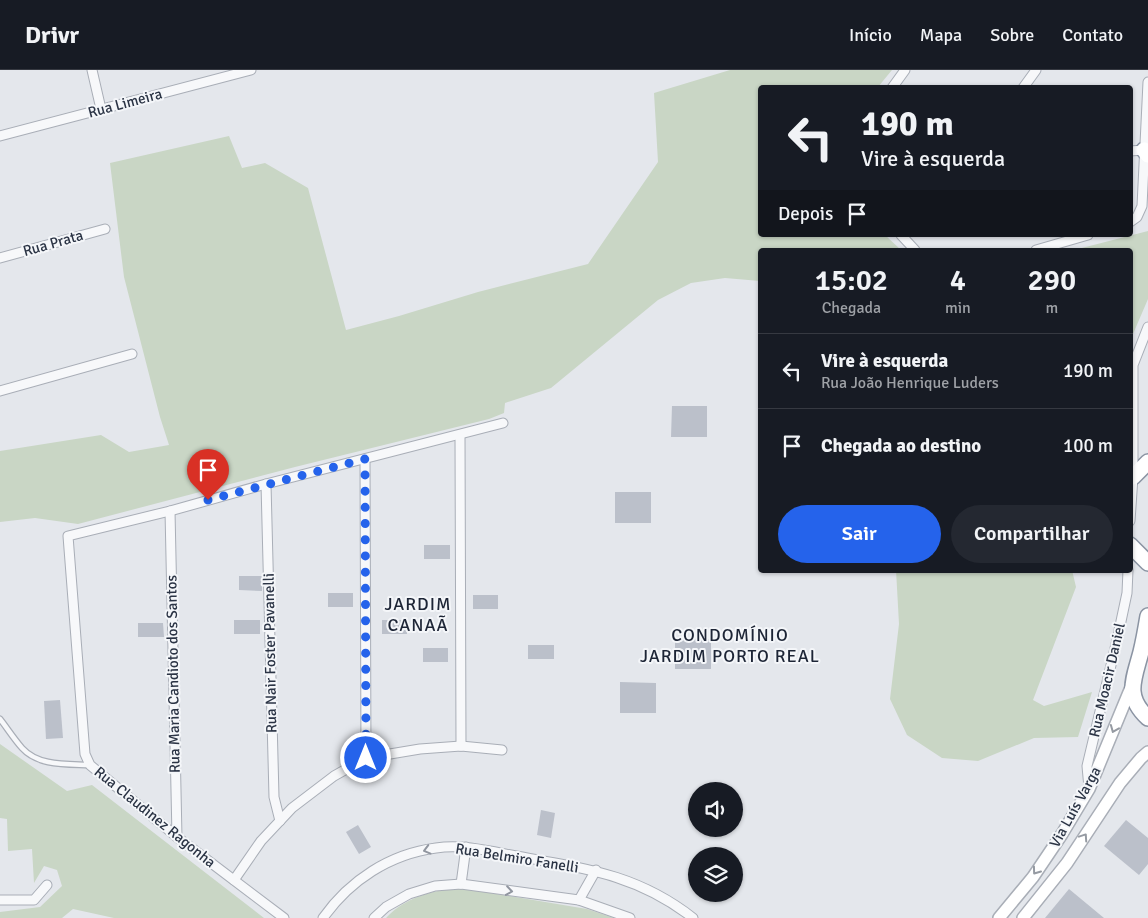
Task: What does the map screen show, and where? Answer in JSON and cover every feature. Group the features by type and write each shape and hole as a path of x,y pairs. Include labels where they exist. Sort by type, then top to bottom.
{"highway":[{"path":"1133,477 1148,462"},
{"path":"1133,548 1148,563"},
{"path":"1148,616 1142,649 1132,684 1135,701 1139,710 1148,718"}],"main road":[{"name":"Via Luís Varga","path":"998,918 1033,876 1089,790 1132,684"},
{"name":"Via Luís Varga","path":"1023,918 1066,863 1120,783 1148,752"}],"street":[{"path":"92,70 101,110"},
{"path":"894,85 905,70"},
{"path":"1026,85 1036,70"},
{"name":"Rua Limeira","path":"0,136 244,71"},
{"path":"1133,219 1142,206 1141,152 1148,82"},
{"name":"Rua Prata","path":"0,258 106,228"},
{"path":"904,237 913,248"},
{"path":"1043,248 1081,237"},
{"path":"1133,363 1148,327"},
{"path":"0,391 132,354"},
{"path":"170,511 266,484 503,423"},
{"path":"460,435 461,746"},
{"path":"365,459 366,758"},
{"name":"Rua Nair Foster Pavanelli","path":"266,484 274,797 280,821"},
{"name":"Rua Claudinez Ragonha","path":"170,511 68,536 85,754 90,765 177,837 284,918"},
{"name":"Rua Maria Candioto dos Santos","path":"170,511 177,837"},
{"name":"Rua Moacir Daniel","path":"1089,790 1087,766 1127,594 1128,573"},
{"path":"234,880 261,841 292,808 334,776 366,758 420,749 461,746 502,750"},
{"path":"461,884 466,847"},
{"name":"Rua Belmiro Fanelli","path":"323,918 335,901 363,875 399,857 436,848 466,847 596,870 638,884 660,895 693,918"},
{"path":"579,900 596,870"},
{"path":"374,918 386,907 409,894 435,886 461,884 579,900 630,918"},
{"path":"0,900 34,900 47,885"}],"lane":[{"path":"0,719 22,748 29,754 43,761 59,764 90,765"}],"green space":[{"path":"730,70 892,70 880,85 758,85 758,237 887,237 899,248 758,248 758,281 725,278 691,283 658,300 551,388 505,403 504,413 489,419 295,467 78,524 35,518 0,522 0,451 101,435 129,452 169,445 124,277 110,163 229,136 242,168 265,163 308,188 346,330 478,292 588,264 658,162 654,93"},
{"path":"1148,231 1148,299 1133,334 1133,248 1082,248 1125,237 1133,237 1133,235"},
{"path":"896,573 1073,573 1076,587 1033,700 1044,706 1092,692 1078,737 1034,738 978,761 942,758 907,735 890,699 899,624"},
{"path":"0,744 67,791 92,785 264,918 114,918 73,909 62,918 0,918 0,912 40,907 62,886 57,870 44,866 34,883 32,849 8,851 7,819 0,818"},
{"path":"461,888 587,909 614,918 386,918 402,905 420,896"}],"building":[{"path":"672,406 707,406 707,437 671,437"},
{"path":"615,492 651,492 651,523 615,523"},
{"path":"424,545 450,545 450,559 424,559"},
{"path":"239,576 262,576 262,591 239,590"},
{"path":"328,593 353,593 353,607 328,607"},
{"path":"473,595 498,595 498,609 473,609"},
{"path":"234,620 260,620 260,634 234,634"},
{"path":"382,620 407,620 407,634 382,634"},
{"path":"138,623 163,623 164,637 138,637"},
{"path":"675,638 711,639 711,669 675,669"},
{"path":"528,645 554,645 554,659 528,659"},
{"path":"423,648 448,648 448,662 423,662"},
{"path":"620,682 656,683 656,713 620,713"},
{"path":"60,700 63,738 46,739 44,701"},
{"path":"541,810 555,813 551,838 537,835"},
{"path":"1126,820 1148,838 1148,864 1139,875 1104,846"},
{"path":"358,825 371,847 359,854 346,832"},
{"path":"1069,889 1104,918 1045,918"}],"district":[{"name":"JARDIM CANAÃ","path":"418,614"},
{"name":"CONDOMÍNIO JARDIM PORTO REAL","path":"730,645"}],"route":[{"path":"208,500 365,459 366,758"}]}
